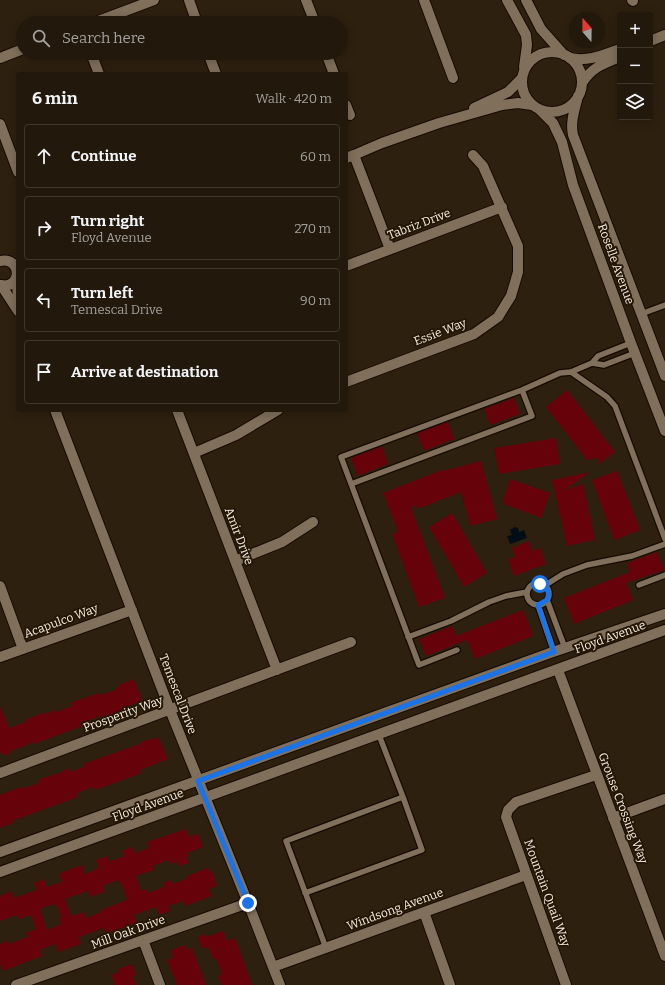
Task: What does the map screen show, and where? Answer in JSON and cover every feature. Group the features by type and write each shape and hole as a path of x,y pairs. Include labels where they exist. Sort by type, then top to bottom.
{"street":[{"path":"112,16 154,0"},
{"path":"188,0 194,16"},
{"path":"306,0 312,16"},
{"path":"424,0 453,78"},
{"path":"507,0 522,28 526,39 523,91 527,99 536,107"},
{"path":"526,0 541,29 579,70 582,83"},
{"path":"653,40 665,35"},
{"path":"439,123 508,92 523,74 530,60 539,54 550,52 588,59 617,50"},
{"path":"0,58 16,52"},
{"path":"390,249 350,156 439,123 508,104 536,107 550,112 561,110 572,104 578,96 582,83 588,73 594,68 617,58"},
{"path":"93,60 97,72"},
{"path":"211,60 215,72"},
{"path":"329,60 333,72"},
{"name":"Roselle Avenue","path":"578,96 572,118 573,136 665,376"},
{"name":"Roselle Avenue","path":"536,107 548,118 559,133 573,185 665,431"},
{"path":"0,124 16,167"},
{"name":"Essie Way","path":"348,381 474,334 498,317 511,296 518,272 518,246 483,166 473,155"},
{"name":"Tabriz Drive","path":"348,265 502,207"},
{"path":"9,260 15,266 16,271"},
{"path":"16,277 10,284 1,285 16,308"},
{"name":"Temescal Drive","path":"56,412 170,710 280,985"},
{"name":"Amir Drive","path":"178,412 277,670"},
{"path":"194,453 236,435 275,412"},
{"path":"235,560 282,542 313,522"},
{"path":"0,586 23,649"},
{"name":"Acapulco Way","path":"0,657 132,610"},
{"name":"Floyd Avenue","path":"0,852 565,648 665,614"},
{"name":"Floyd Avenue","path":"0,872 665,630"},
{"name":"Prosperity Way","path":"0,774 351,642"},
{"name":"Grouse Crossing Way","path":"558,670 596,775 614,818 665,956"},
{"name":"Mountain Quail Way","path":"566,985 507,821 508,810 516,802 596,775"},
{"path":"614,818 665,799"},
{"name":"Windsong Avenue","path":"273,967 526,875"},
{"name":"Mill Oak Drive","path":"16,985 248,903"},
{"path":"424,912 450,985"},
{"path":"143,940 160,985"}],"lane":[{"path":"641,314 665,305"},
{"path":"457,650 419,665 341,457 522,390 560,373 571,372 592,363 598,356 631,343"},
{"path":"592,363 604,365 635,353"},
{"path":"571,372 607,398 615,406 665,539"},
{"path":"351,484 532,416 522,390"},
{"path":"544,586 563,574 587,565 632,556 665,544"},
{"path":"639,585 665,575"},
{"path":"408,637 451,621 489,602 506,596 527,592 529,588 536,584 544,586 549,592 547,600 565,648"},
{"path":"527,592 529,600 532,604 538,605 547,600"},
{"path":"538,605 554,652"},
{"path":"306,893 422,850 379,735"},
{"path":"326,948 286,842 403,797"}],"shaded area":[{"path":"515,527 518,528 519,532 524,530 527,538 510,544 507,536 512,535 510,530"}],"building":[{"path":"567,390 615,452 599,464 598,458 587,460 546,407"},
{"path":"514,398 520,414 490,425 484,409"},
{"path":"448,422 454,439 424,451 417,433"},
{"path":"556,438 560,464 499,474 494,448"},
{"path":"382,446 388,464 358,476 351,458"},
{"path":"481,461 497,519 470,526 461,492 418,509 416,505 411,508 445,598 419,607 392,534 398,532 383,493 442,470"},
{"path":"617,471 640,530 614,540 592,480"},
{"path":"590,472 565,490 583,484 595,540 567,546 552,480"},
{"path":"510,479 550,493 541,518 504,504 503,499"},
{"path":"452,513 487,573 464,587 429,527"},
{"path":"529,541 532,551 540,548 546,564 514,576 508,560 515,557 512,548"},
{"path":"657,552 664,570 626,583 633,600 574,624 564,598 630,572 627,563"},
{"path":"523,610 533,636 475,659 467,640 426,656 419,639 452,626 456,636"},
{"path":"134,679 143,703 137,705 136,703 121,710 121,712 102,718 101,716 87,721 88,724 34,744 34,742 10,751 11,753 4,756 3,753 0,754 0,706 9,728 26,722 25,720 45,712 45,714 56,710 56,712 72,706 70,703 99,693 101,695 116,690 116,688 120,686 119,685"},
{"path":"159,738 168,759 140,770 141,773 123,780 95,790 94,787 77,793 78,797 12,821 13,823 0,828 0,795 15,789 25,788 39,783 38,781 40,779 62,772 69,768 70,772 84,767 83,764 140,744 147,740"},
{"path":"186,829 189,837 198,834 203,847 187,853 189,856 186,857 189,863 179,866 177,862 171,864 169,860 153,866 154,870 136,876 141,891 146,889 148,893 164,887 163,883 171,880 173,884 188,878 187,876 208,868 210,872 212,871 217,886 209,889 212,896 185,906 183,901 168,906 170,911 159,915 156,907 134,915 137,923 106,934 104,928 79,937 81,944 58,952 55,944 40,950 42,956 3,971 0,963 0,944 8,941 9,944 27,937 26,933 36,929 31,915 19,919 17,915 0,921 0,896 11,891 14,898 37,890 34,883 44,879 47,887 62,882 59,874 82,865 85,874 99,868 96,860 107,856 109,862 124,856 122,851 132,847 135,853 149,848 147,842","holes":["118,880 120,884 121,883 127,900 101,910 101,912 86,918 84,912 71,916 65,899 88,891 90,897 105,892 103,886","54,904 58,908 61,924 47,930 40,909"]},
{"path":"223,931 227,941 235,938 252,985 221,985 218,976 222,974 216,958 213,959 208,947 202,949 198,937 205,934 206,937"},
{"path":"185,945 187,950 192,948 206,985 177,985 167,960 173,958 171,950"},
{"path":"132,964 136,975 133,976 136,985 115,985 111,975 119,972 118,969"}],"route":[{"path":"248,903 198,781 554,652 538,605 547,600 549,592 547,588 540,584"}]}
